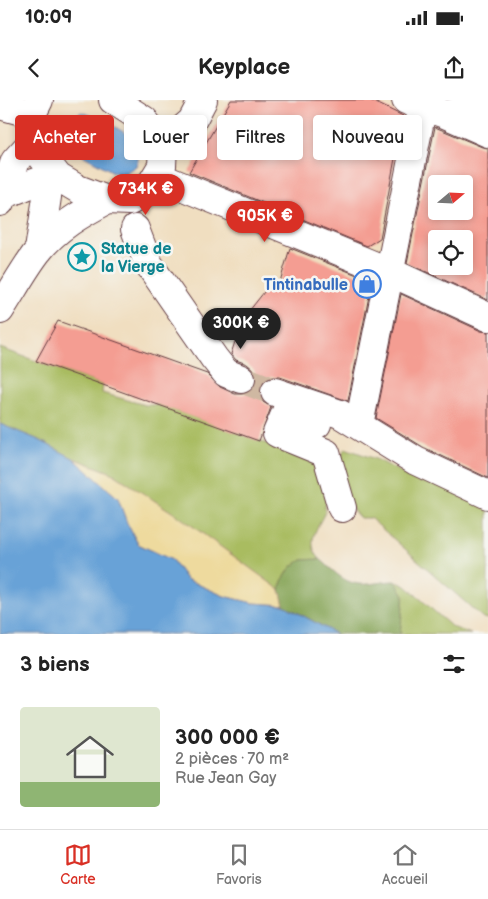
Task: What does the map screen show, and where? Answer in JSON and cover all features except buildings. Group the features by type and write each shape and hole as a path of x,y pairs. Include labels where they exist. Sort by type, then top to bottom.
{"street":[{"path":"114,100 136,115"},
{"path":"195,115 203,100"},
{"path":"0,105 28,115"},
{"path":"424,105 488,108"},
{"path":"424,105 488,133"},
{"path":"342,508 326,453 277,433 286,412 343,434 359,424 424,105"},
{"path":"2,199 15,160"},
{"path":"39,250 49,172 43,160"},
{"path":"0,310 39,250 64,225 126,211 147,191 162,166 162,160"},
{"path":"2,199 49,172"},
{"path":"49,172 78,189 126,211 148,262 226,374 241,379"},
{"path":"157,176 390,272 488,316"},
{"path":"275,392 340,414 416,461 488,495"}],"green space":[{"path":"0,348 103,385 102,393 145,405 160,405 313,460 321,465 328,494 325,512 316,530 313,542 313,547 320,559 302,560 282,581 280,590 184,520 112,473 73,458 39,440 0,424"},
{"path":"345,448 378,460 422,483 427,473 488,505 488,619 483,618 370,518 360,518 354,512 345,495 340,475 340,465"},
{"path":"320,559 338,575 353,583 368,584 395,581 404,595 400,634 336,634 284,605 280,590 282,581 291,567 302,560"},
{"path":"395,581 406,586 452,627 471,634 400,634 404,595"}],"sand":[{"path":"73,458 112,473 184,520 280,590 284,605 253,603 224,596 186,579 172,560 138,544 127,523 118,498"}],"water":[{"path":"82,112 89,115 76,115"},
{"path":"114,127 124,132 124,160 138,160 136,166 119,175 91,160 114,160"},
{"path":"0,424 39,440 73,458 118,498 127,523 138,544 172,560 186,579 224,596 253,603 284,605 336,634 0,634"}],"tunnel":[{"path":"241,379 275,392"}],"place":[{"name":"Statue de la Vierge","path":"82,257"},
{"name":"Tintinabulle","path":"367,284"}]}
